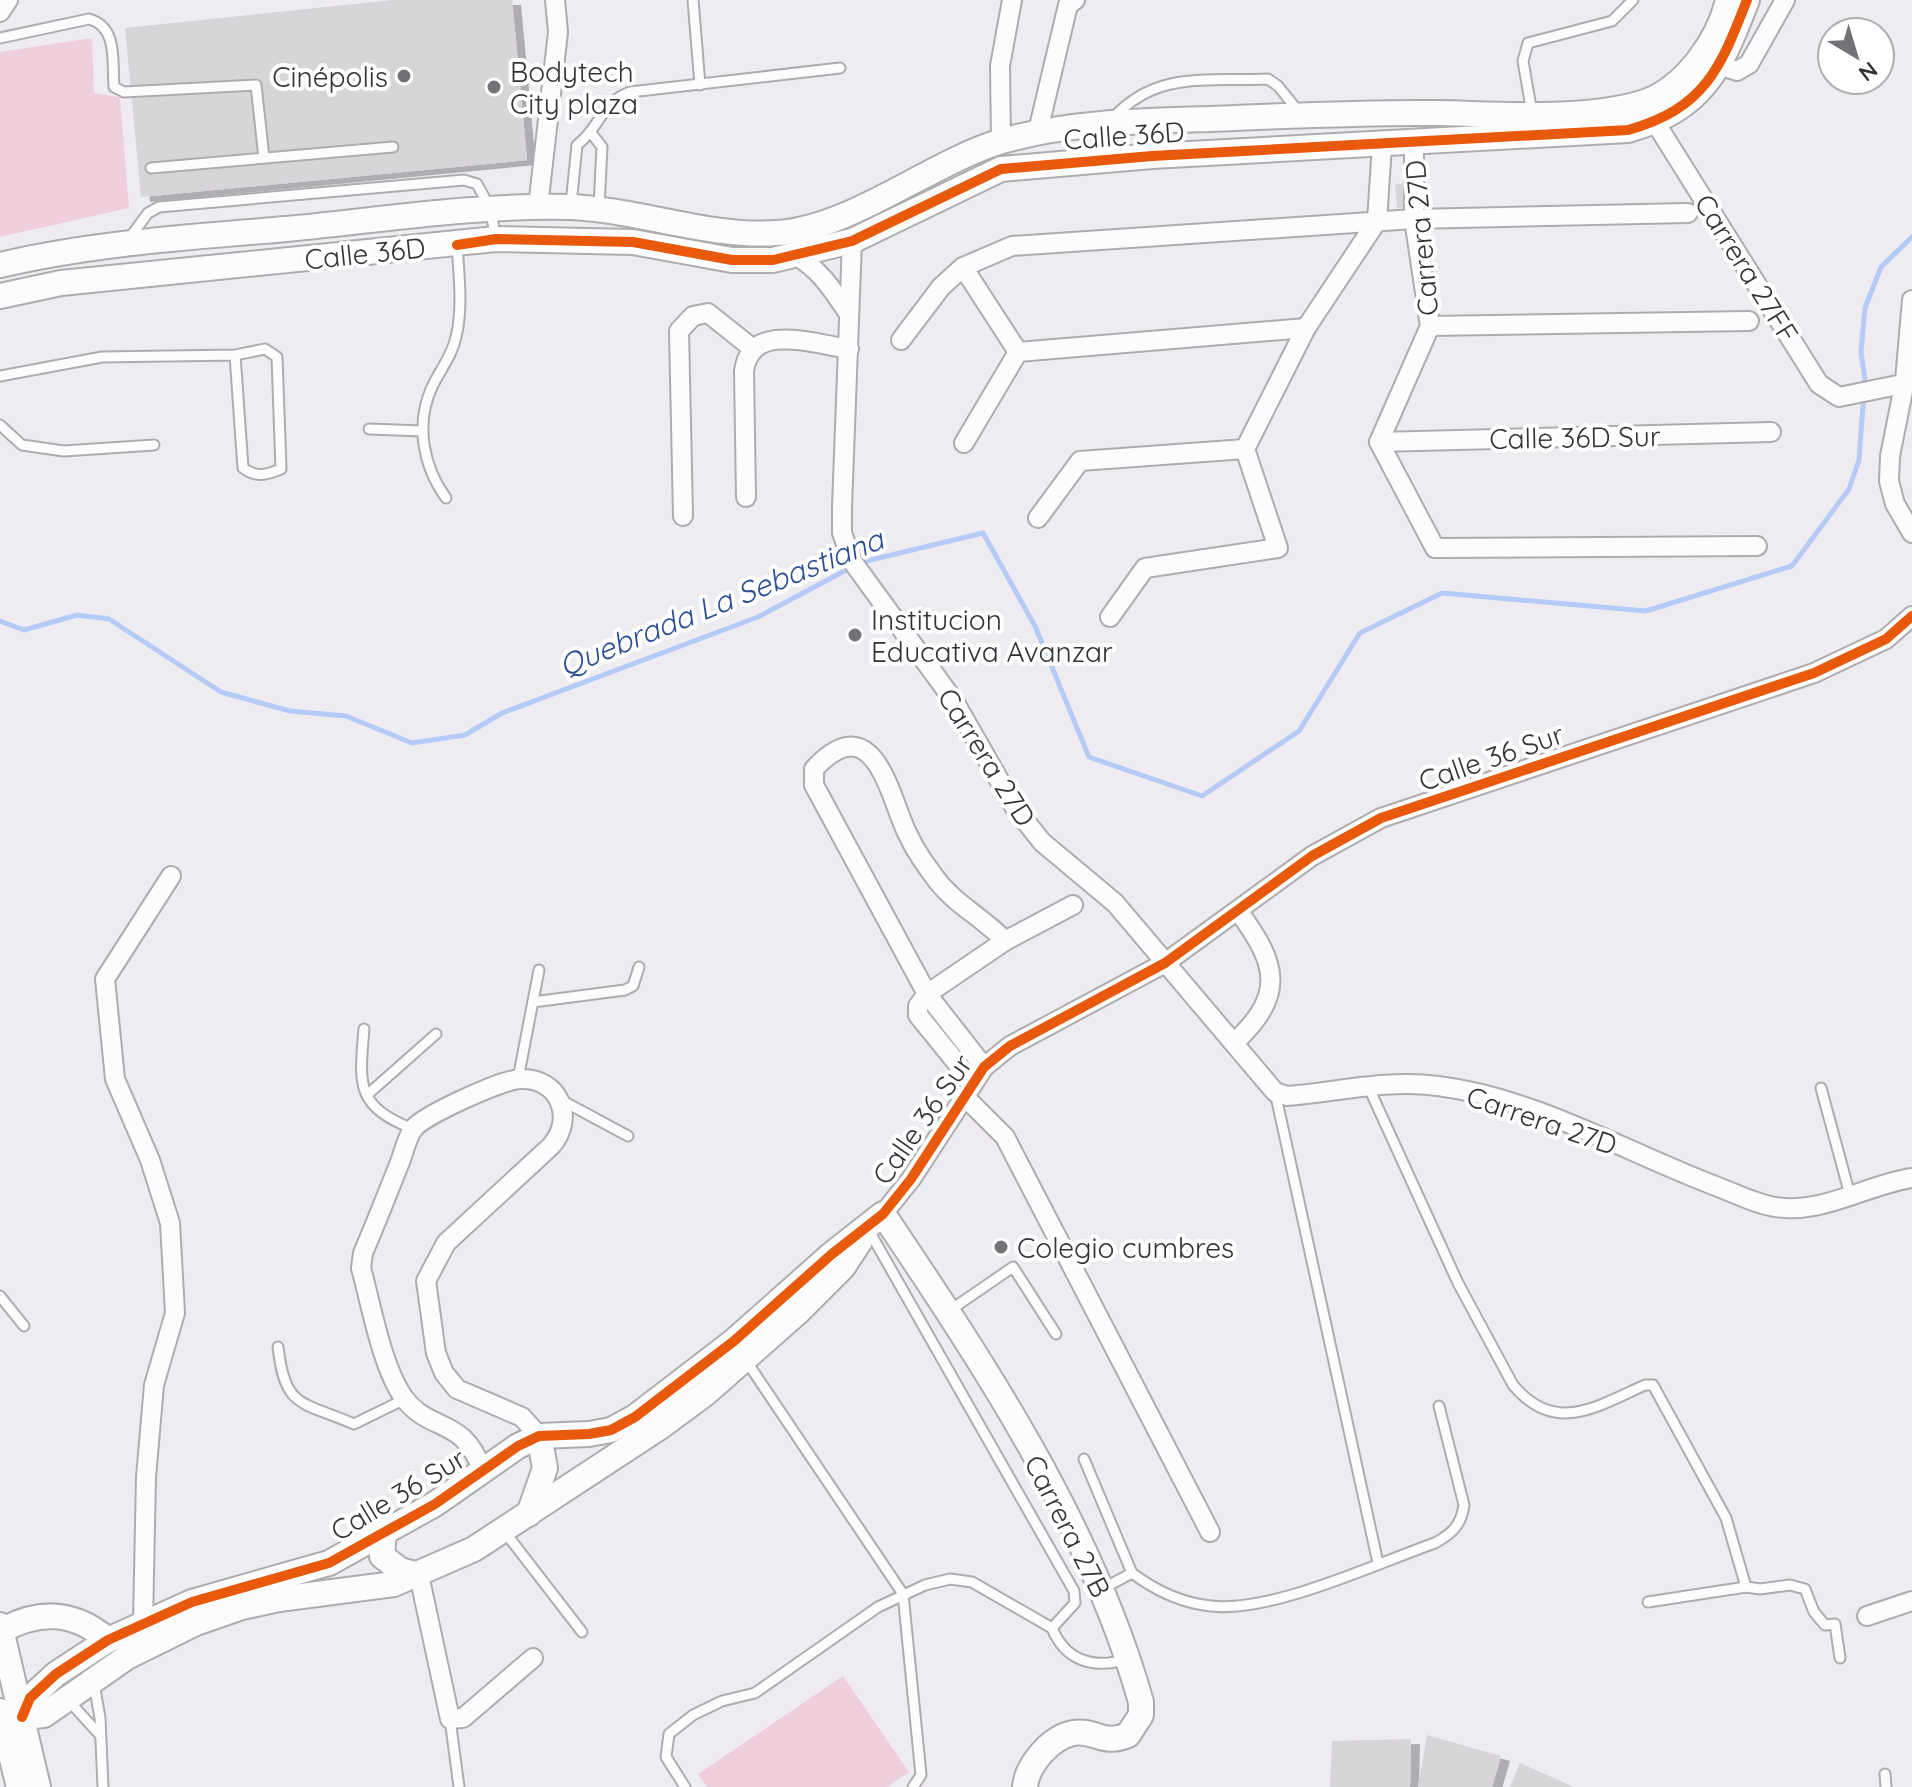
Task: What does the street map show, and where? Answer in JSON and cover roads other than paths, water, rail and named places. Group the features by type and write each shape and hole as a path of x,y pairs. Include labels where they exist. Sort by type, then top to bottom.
{"main road":[{"name":"Calle 36D","path":"0,265 58,252 125,243 490,208 599,209 679,224 773,234 793,231 845,213 1001,141 1109,123 1301,115 1532,114 1624,108 1651,100 1675,86 1691,70 1705,49 1728,0"},
{"name":"Calle 36D","path":"0,296 61,283 496,239 633,242 674,252 732,260 796,256 852,241 1001,169 1152,156 1628,130 1655,122 1683,105 1721,66 1747,0"},
{"name":"Calle 36 Sur","path":"7,1722 44,1715 93,1679 164,1637 242,1607 279,1599 367,1590 419,1575 504,1531 660,1427 746,1360 843,1267 876,1222"},
{"name":"Calle 36 Sur","path":"7,1722 56,1674 108,1640 143,1623 234,1588 329,1563 435,1504 518,1446 539,1436 611,1430 635,1417 734,1341 832,1254 876,1222"},
{"name":"Carrera 27B","path":"876,1222 949,1312 1035,1459 1102,1589 1129,1658 1141,1702 1135,1726 1115,1740 1074,1733 1059,1739 1033,1763 1026,1775 1025,1787"},
{"path":"529,1514 545,1468 539,1436"},
{"path":"384,1530 382,1556 400,1570 419,1575"},
{"path":"19,1787 7,1722 1,1628 33,1617 68,1616 90,1625 108,1640"},
{"path":"7,1722 38,1787"}],"street":[{"path":"0,12 8,0"},
{"path":"538,207 558,32 555,0"},
{"path":"1001,141 1000,66 1012,0"},
{"path":"1037,135 1068,5 1075,0"},
{"path":"1721,66 1737,71 1749,64 1785,0"},
{"name":"Carrera 27FF","path":"1655,122 1819,384 1839,397 1903,382"},
{"name":"Carrera 27D","path":"1379,442 1430,326 1414,219 1414,143"},
{"path":"1110,617 1145,568 1278,548 1245,449 1306,328 1377,221 1377,145"},
{"path":"901,340 941,287 963,267 1012,246 1414,219 1688,213"},
{"name":"Carrera 27D","path":"852,241 842,507 846,549 954,701 1015,808 1042,842 1115,903 1275,1092 1287,1096 1368,1086 1439,1086 1500,1101 1579,1127 1677,1171 1772,1207 1821,1205 1912,1178"},
{"path":"796,256 812,265 825,279 849,314"},
{"path":"963,267 1018,352"},
{"path":"1912,300 1889,481 1895,504 1912,533"},
{"path":"683,516 679,331 693,316 708,313 752,348"},
{"path":"1430,326 1749,321"},
{"path":"1018,352 1306,328"},
{"path":"746,497 744,371 752,348 761,341 779,339 849,349"},
{"path":"964,443 1018,352"},
{"name":"Calle 36D Sur","path":"1379,442 1771,432"},
{"path":"1379,442 1435,548 1757,546"},
{"path":"1038,518 1080,461 1245,449"},
{"name":"Calle 36 Sur","path":"876,1222 974,1082 1039,1029 1165,963 1343,836 1381,818 1814,673 1886,639 1912,616"},
{"path":"1005,941 992,927 954,902 931,873 901,818 887,775 871,754 856,746 842,747 826,756 814,769 814,785 1005,1137 1210,1532"},
{"path":"143,1623 146,1477 154,1385 175,1313 170,1223 150,1160 115,1079 105,979 171,876"},
{"path":"927,994 1005,941 1073,905"},
{"path":"1235,1042 1256,1023 1270,986 1264,946 1239,912"},
{"path":"483,1472 471,1444 459,1432 405,1399 393,1379 361,1268 363,1253 413,1129 441,1112 518,1079 541,1083 561,1100 565,1119 558,1138 446,1243 426,1281 436,1353 444,1373 457,1389 522,1417 539,1436"},
{"path":"419,1575 450,1719 463,1718 533,1658"},
{"path":"1867,1616 1912,1601"}],"lane":[{"path":"693,0 700,85"},
{"path":"1532,114 1523,61 1528,43 1612,21 1633,0"},
{"path":"0,38 89,19 103,22 110,33 114,87 124,92 256,85 264,158"},
{"path":"570,207 577,145 592,134 613,98 630,92 840,68"},
{"path":"1109,123 1132,98 1154,86 1268,79 1278,86 1301,115"},
{"path":"592,134 602,147 599,209"},
{"path":"151,168 393,147"},
{"path":"125,243 148,213 159,207 464,180 477,184 490,208 496,239"},
{"path":"446,498 427,464 423,431 428,397 451,354 458,328 457,245"},
{"path":"0,376 102,357 235,355 265,349 277,357 281,469 265,476 252,475 243,468 235,355"},
{"path":"0,425 22,445 64,451 154,445"},
{"path":"369,429 423,431"},
{"path":"533,1002 625,990 633,986 639,967"},
{"path":"518,1079 539,970"},
{"path":"364,1029 360,1076 367,1095 385,1118 413,1129"},
{"path":"367,1095 436,1034"},
{"path":"1368,1086 1458,1283 1513,1385 1524,1398 1547,1411 1570,1413 1595,1408 1645,1385 1653,1385 1726,1518 1746,1587"},
{"path":"1821,1088 1850,1195"},
{"path":"1275,1092 1378,1563"},
{"path":"561,1100 628,1136"},
{"path":"876,1222 1074,1591 1075,1603 1052,1628"},
{"path":"949,1312 1013,1267 1056,1334"},
{"path":"0,1296 24,1326"},
{"path":"278,1347 282,1382 289,1394 354,1424 405,1399"},
{"path":"746,1360 903,1594 921,1775 913,1787"},
{"path":"1084,1459 1132,1573 1153,1589 1184,1601 1213,1607 1279,1597 1435,1543 1452,1533 1461,1521 1464,1505 1439,1406"},
{"path":"504,1531 582,1632"},
{"path":"1102,1589 1132,1573"},
{"path":"685,1787 666,1757 669,1734 693,1715 735,1696 755,1693 858,1620 903,1594 950,1579 972,1582 1052,1628 1057,1641 1077,1660 1109,1664 1129,1658"},
{"path":"1648,1602 1746,1587 1760,1589 1790,1585 1805,1589 1814,1612 1825,1625 1835,1624 1840,1658"},
{"path":"93,1679 103,1787"},
{"path":"66,1698 100,1735"},
{"path":"450,1719 459,1787"},
{"path":"1885,1774 1886,1787"}],"waterway":[{"name":"Quebrada La Sebastiana","path":"858,563 983,533 1035,626 1089,757 1202,796 1299,731 1360,633 1442,593 1646,611 1792,566 1849,489 1859,460 1865,379 1861,352 1865,308 1881,267 1912,237"},
{"path":"0,621 24,630 77,615 109,619 221,692 290,711 346,716 412,743 465,735 502,713 758,617 850,568"}],"place":[{"name":"Cinépolis","path":"404,76"},
{"name":"Bodytech City plaza","path":"494,87"},
{"name":"Institucion Educativa Avanzar","path":"855,635"},
{"name":"Colegio cumbres","path":"1001,1247"}]}
